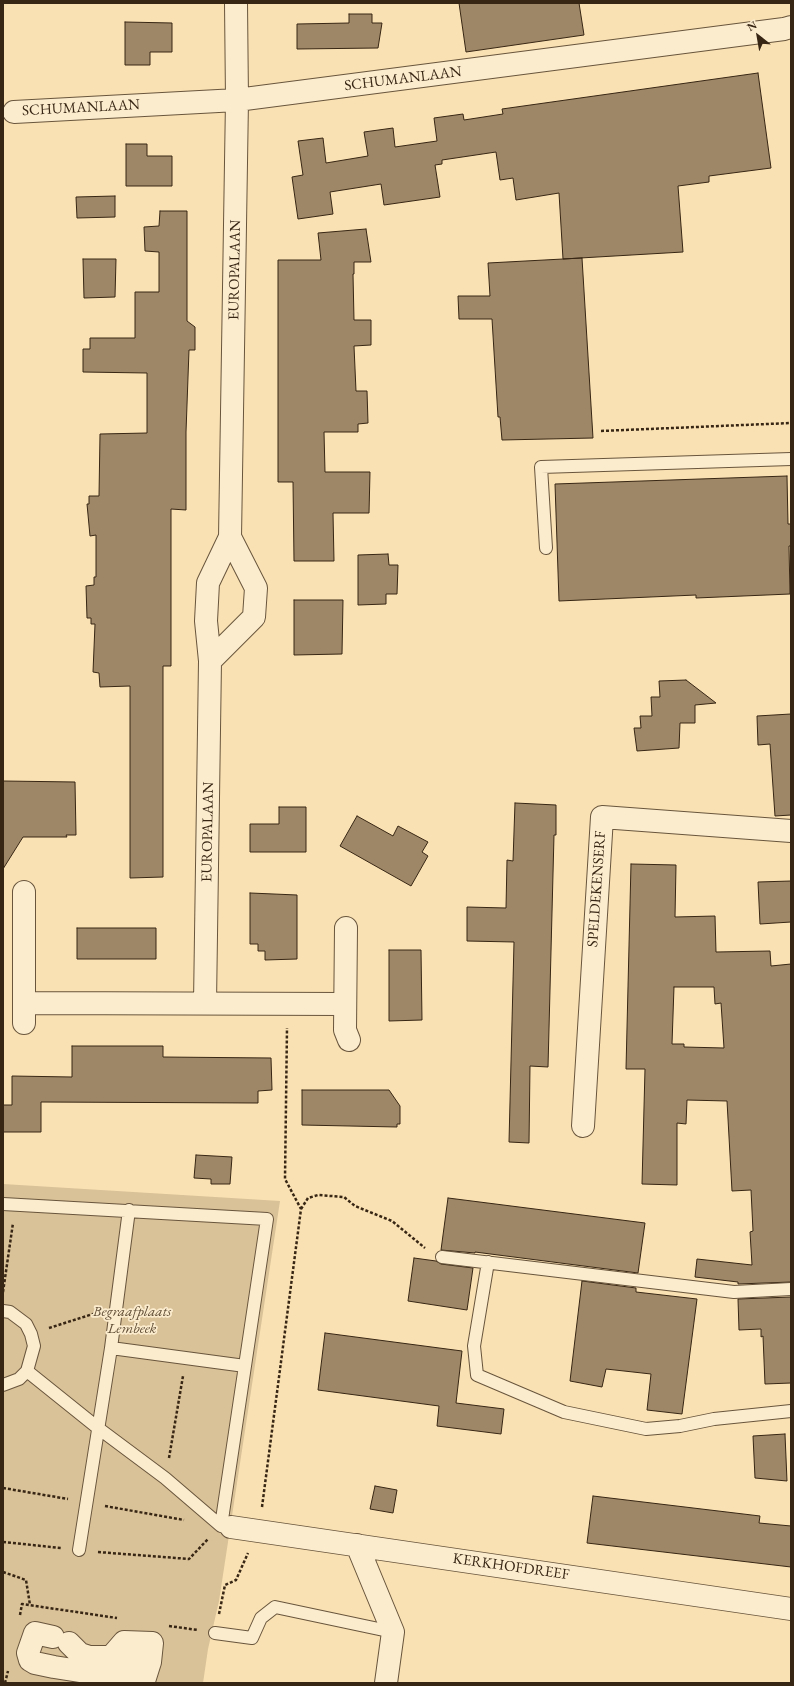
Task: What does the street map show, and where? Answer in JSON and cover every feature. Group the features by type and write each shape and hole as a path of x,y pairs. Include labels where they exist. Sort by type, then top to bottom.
{"street":[{"name":"EUROPALAAN","path":"205,1003 210,661 206,621 208,583 230,537 237,100 236,3"},
{"name":"SCHUMANLAAN","path":"14,112 237,100 791,27"},
{"name":"EUROPALAAN","path":"210,661 254,617 256,588 230,537"},
{"name":"SPELDEKENSERF","path":"582,1126 602,818 791,831"},
{"path":"24,892 24,1013 205,1003 345,1004"},
{"path":"346,928 345,1030 348,1040"},
{"name":"KERKHOFDREEF","path":"221,1526 259,1530 791,1609"},
{"path":"357,1545 393,1632 386,1683"},
{"path":"88,1665 80,1654 60,1642 35,1633 28,1654 30,1660 35,1663 54,1667 88,1665 136,1661 111,1657 88,1665"}],"lane":[{"path":"546,548 541,467 791,459"},
{"path":"9,1205 129,1210 267,1219 224,1494 221,1526"},
{"path":"80,1550 129,1210"},
{"path":"442,1257 734,1292 791,1289"},
{"path":"488,1262 474,1346 477,1375 564,1412 646,1429 680,1426 714,1419 791,1411"},
{"path":"3,1311 10,1312 26,1324 31,1334 34,1346 26,1370 19,1379 3,1385"},
{"path":"110,1348 245,1366"},
{"path":"26,1370 98,1428 165,1478 221,1526"},
{"path":"215,1633 252,1638 261,1618 275,1607 393,1632"}],"path":[{"path":"601,430 791,423"},
{"path":"288,1003 286,1179 301,1210"},
{"path":"161,1625 215,1633 225,1585 236,1580 259,1530 301,1210 308,1198 318,1195 344,1197 355,1206 392,1220 423,1247 442,1257"},
{"path":"3,1292 9,1205"},
{"path":"31,1334 116,1307"},
{"path":"165,1478 186,1358"},
{"path":"3,1488 221,1526"},
{"path":"3,1542 189,1559 221,1526"},
{"path":"3,1572 26,1580 30,1605"},
{"path":"19,1619 22,1604 123,1619"},
{"path":"5,1683 10,1664"}],"green space":[{"name":"Begraafplaats Lembeek","path":"3,1184 280,1201 219,1601 208,1649 203,1683 3,1683"}],"building":[{"path":"459,3 579,3 584,35 466,52"},
{"path":"349,14 372,14 372,23 382,23 378,48 297,49 297,24 349,23"},
{"path":"125,22 172,23 172,52 150,52 150,65 125,65"},
{"path":"758,73 771,168 709,176 709,182 678,186 683,252 563,259 559,193 516,200 513,178 500,180 496,152 442,160 442,164 435,165 440,197 384,205 381,184 330,192 333,214 298,219 292,177 303,175 298,141 323,138 326,163 368,156 364,132 393,128 395,147 437,141 434,118 463,114 464,120 503,114 502,109"},
{"path":"126,144 147,144 147,156 172,156 172,186 126,186"},
{"path":"115,196 115,217 77,218 76,197"},
{"path":"160,211 187,211 187,321 195,327 195,350 189,350 186,432 186,510 171,509 171,666 163,666 163,877 130,878 130,686 100,687 99,673 93,672 95,624 91,624 91,618 87,618 86,586 94,585 94,577 96,577 96,535 90,536 87,504 89,504 89,496 99,496 100,434 147,433 147,373 83,372 83,349 90,349 90,338 135,338 135,292 159,292 159,252 145,251 144,227 159,226"},
{"path":"366,229 371,262 354,262 353,274 354,320 371,320 371,345 354,346 356,391 367,391 368,423 358,424 358,432 324,432 325,472 370,472 369,513 333,513 334,561 294,561 293,482 278,482 278,260 321,260 318,233"},
{"path":"582,258 593,438 502,440 500,417 498,417 492,319 459,319 458,296 490,296 488,263"},
{"path":"83,259 116,259 115,297 84,298"},
{"path":"787,476 788,524 791,524 791,546 789,546 790,594 696,598 696,595 559,601 555,484"},
{"path":"388,554 389,565 398,565 397,594 386,594 386,604 358,605 358,555"},
{"path":"294,600 343,600 342,654 294,655"},
{"path":"686,680 716,703 695,705 695,723 680,723 679,748 637,751 634,728 641,728 640,716 652,716 651,697 660,697 659,681"},
{"path":"791,714 791,815 775,816 770,744 758,745 757,716"},
{"path":"3,781 75,782 76,835 66,835 67,837 23,837 3,869"},
{"path":"515,803 556,805 548,1067 530,1066 529,1143 509,1142 514,942 467,941 467,907 506,908 507,860 513,861"},
{"path":"279,807 306,807 306,852 250,852 250,824 279,824"},
{"path":"357,816 393,836 398,826 428,842 422,852 428,856 411,886 340,846"},
{"path":"631,864 676,865 675,917 715,916 716,952 770,951 771,966 791,964 791,1282 738,1284 738,1282 695,1277 697,1259 752,1265 750,1232 753,1231 751,1190 732,1191 727,1101 687,1100 686,1124 677,1123 677,1185 642,1184 645,1069 626,1069","holes":["674,987 714,987 715,1004 721,1003 724,1048 684,1047 684,1044 672,1044"]},
{"path":"791,881 791,922 760,924 758,882"},
{"path":"250,893 297,895 297,959 265,960 265,951 258,951 258,944 250,944"},
{"path":"77,928 156,928 156,959 77,959"},
{"path":"389,950 421,950 422,1020 389,1021"},
{"path":"72,1046 163,1046 163,1057 271,1058 272,1090 258,1091 258,1103 41,1102 41,1132 3,1132 3,1105 12,1105 12,1076 72,1077"},
{"path":"302,1090 389,1090 400,1106 400,1124 397,1124 397,1127 302,1125"},
{"path":"196,1155 232,1157 230,1184 211,1184 211,1179 194,1178"},
{"path":"448,1198 645,1223 638,1273 475,1252 441,1250"},
{"path":"414,1258 436,1261 441,1264 473,1268 467,1310 408,1301"},
{"path":"582,1281 636,1288 636,1292 697,1299 682,1414 647,1410 651,1374 606,1369 602,1387 570,1381"},
{"path":"791,1297 791,1383 765,1384 763,1336 761,1337 761,1329 739,1330 738,1299"},
{"path":"325,1333 462,1351 456,1403 504,1409 501,1434 437,1426 439,1406 318,1390"},
{"path":"785,1434 787,1481 755,1478 753,1436"},
{"path":"375,1486 397,1490 393,1513 370,1509"},
{"path":"593,1496 760,1516 759,1523 791,1526 791,1567 587,1543"}]}
